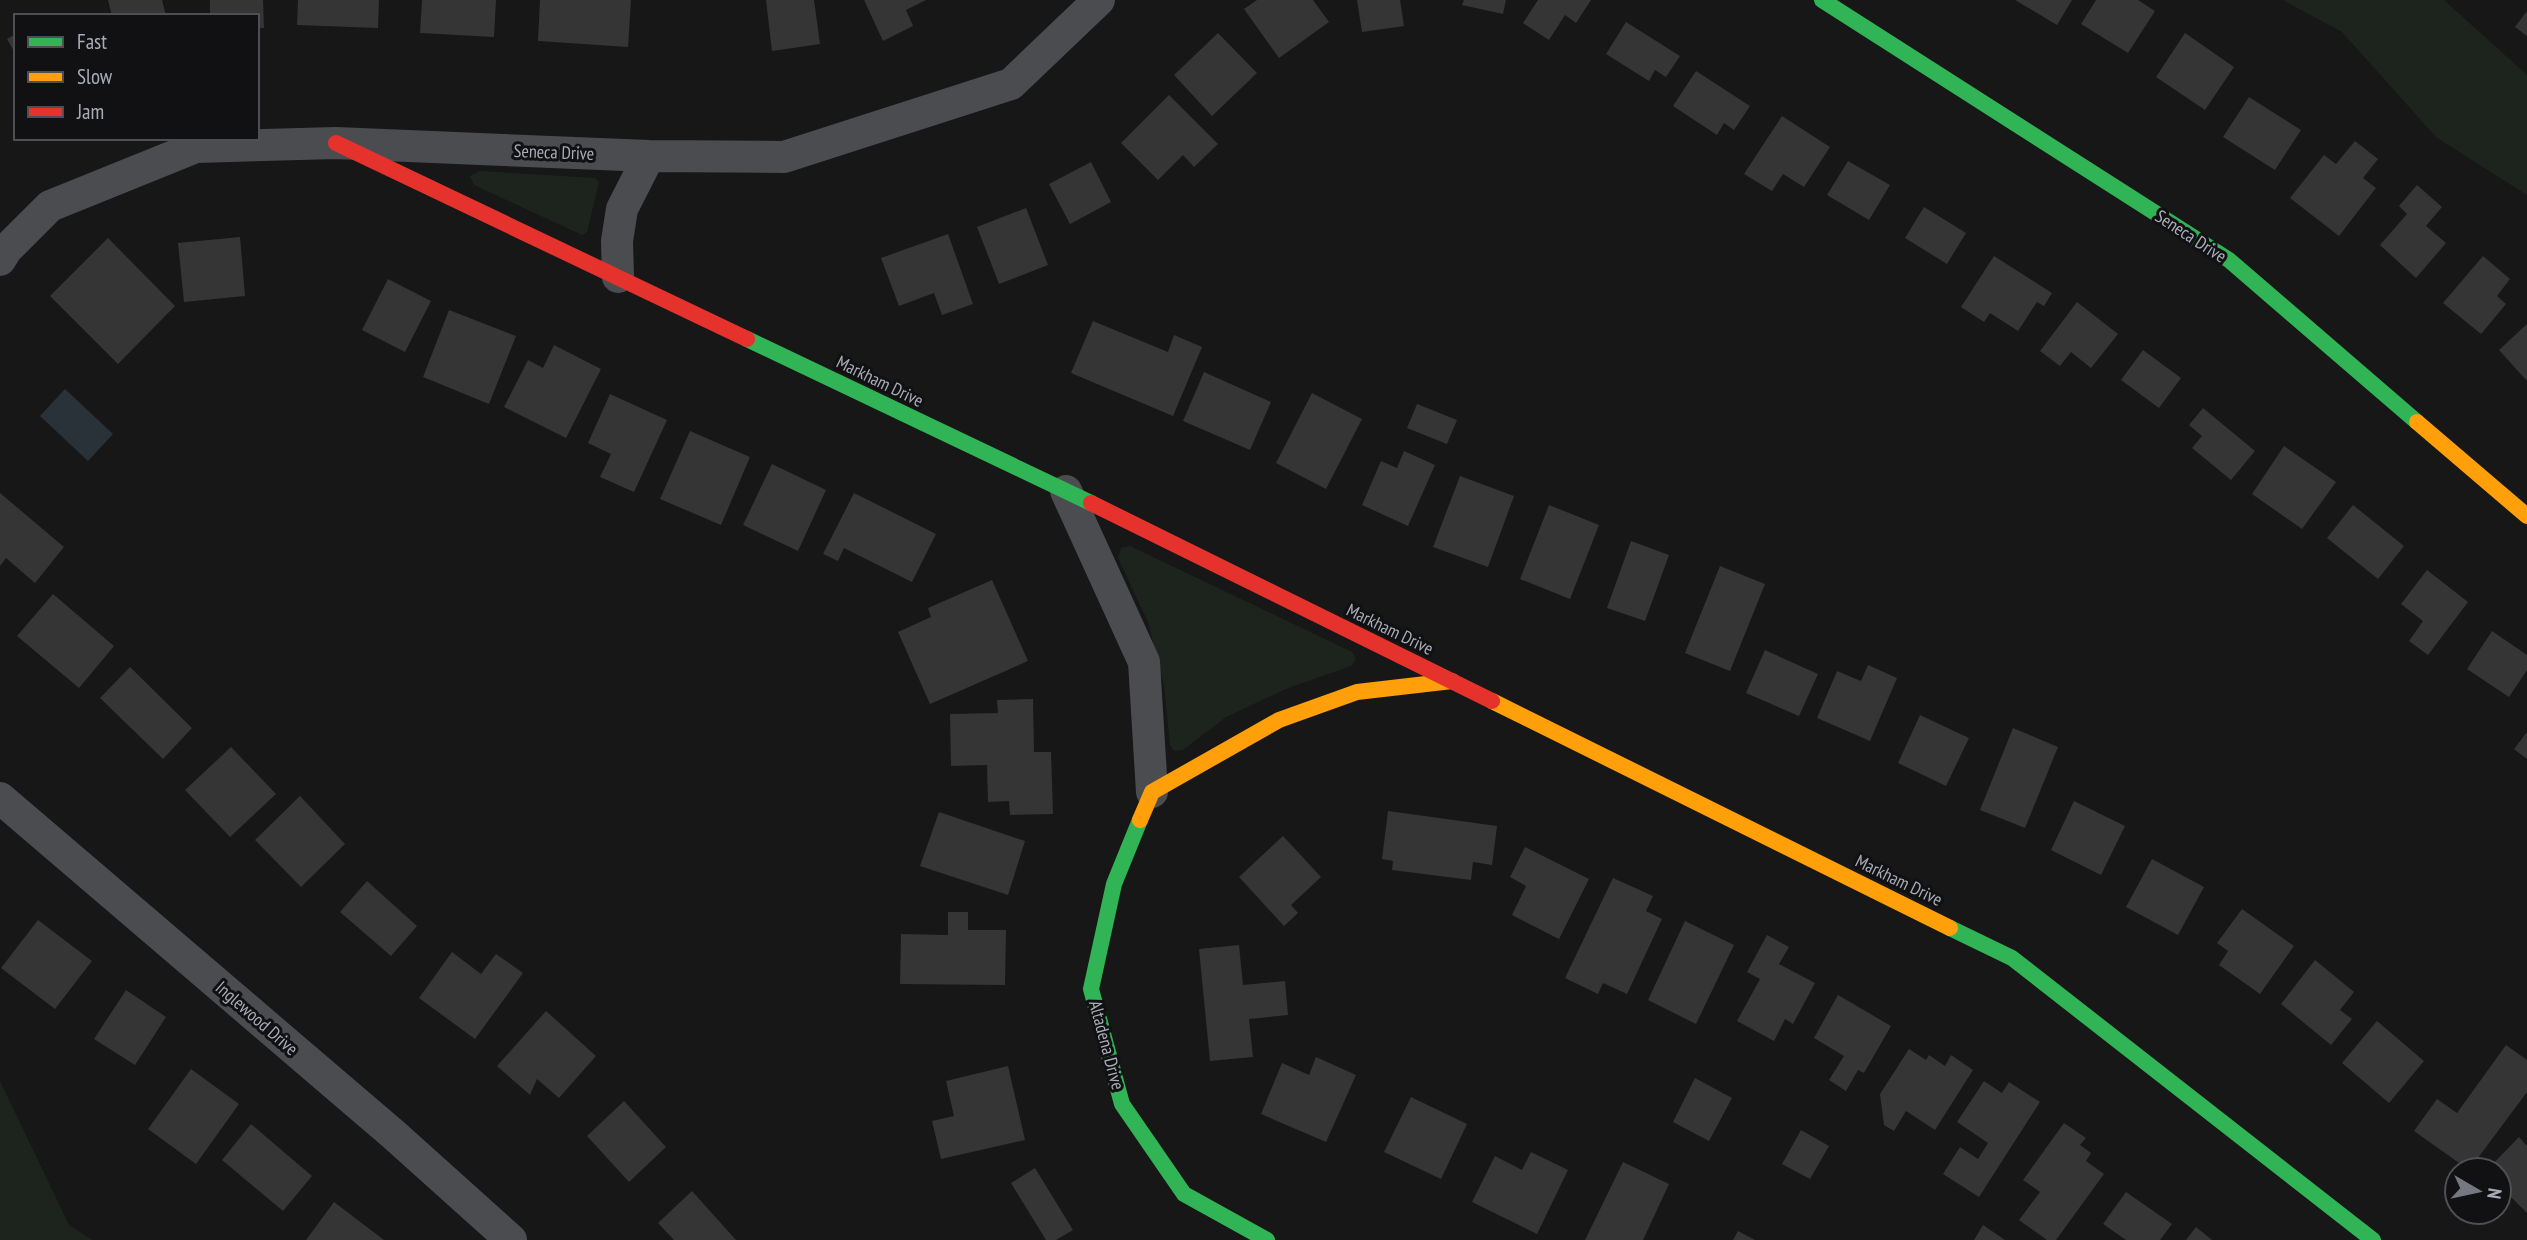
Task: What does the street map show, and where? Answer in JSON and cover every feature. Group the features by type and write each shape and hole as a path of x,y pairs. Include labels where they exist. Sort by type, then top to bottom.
{"street":[{"name":"Seneca Drive","path":"0,260 7,249 50,206 196,147 336,143 649,156 784,157 1011,84 1099,0"},
{"name":"Seneca Drive","path":"1822,0 2229,260 2527,516"},
{"name":"Markham Drive","path":"336,143 1066,491 2012,958 2373,1240"},
{"path":"618,277 617,241 622,209 649,156"},
{"name":"Altadena Drive","path":"1066,491 1144,662 1152,792 1114,884 1091,989 1122,1104 1184,1194 1267,1240"},
{"path":"1152,792 1279,720 1357,692 1452,681"},
{"name":"Inglewood Drive","path":"0,798 382,1125 511,1240"}],"shaded area":[{"path":"2283,0 2444,0 2527,75 2527,195 2436,137 2342,32"},
{"path":"480,171 595,178 599,182 587,232 582,235 474,185 470,176"},
{"path":"65,389 113,434 88,461 40,416"},
{"path":"1130,546 1352,652 1356,659 1351,666 1288,688 1226,717 1183,750 1174,751 1170,745 1164,685 1148,622 1118,558 1121,548"},
{"path":"0,1081 69,1225 92,1240 0,1240"}],"building":[{"path":"108,0 162,0 166,14 112,14"},
{"path":"210,0 263,0 264,28 259,28 259,14 210,14"},
{"path":"298,0 379,0 378,28 297,25"},
{"path":"422,0 496,0 494,37 420,33"},
{"path":"540,0 631,0 628,47 538,41"},
{"path":"766,0 814,0 820,44 772,51"},
{"path":"864,0 926,0 906,10 913,26 883,41"},
{"path":"1257,0 1313,0 1329,22 1279,58 1244,9"},
{"path":"1357,0 1400,0 1404,26 1362,32"},
{"path":"1464,0 1506,0 1503,14 1462,5"},
{"path":"1538,0 1591,0 1576,23 1565,15 1549,40 1523,23"},
{"path":"2015,0 2072,0 2057,25"},
{"path":"2096,0 2138,0 2155,11 2128,53 2081,24"},
{"path":"2527,11 2527,36 2515,27"},
{"path":"1626,22 1680,56 1666,77 1655,70 1649,81 1606,54"},
{"path":"1218,33 1257,73 1212,116 1174,75"},
{"path":"2185,33 2234,67 2205,110 2156,77"},
{"path":"14,35 14,51 7,39"},
{"path":"1696,71 1750,106 1734,130 1724,123 1717,135 1673,106"},
{"path":"1169,95 1218,144 1194,167 1183,155 1158,180 1121,143"},
{"path":"2249,97 2301,130 2275,170 2223,137"},
{"path":"1782,116 1830,147 1804,187 1783,174 1772,191 1744,174"},
{"path":"2355,141 2378,159 2363,178 2376,188 2339,236 2290,198 2324,155 2336,164"},
{"path":"1848,161 1890,185 1869,220 1827,195"},
{"path":"1091,162 1111,202 1070,224 1049,184"},
{"path":"2417,185 2442,207 2426,226 2446,243 2416,278 2380,245 2407,214 2399,206"},
{"path":"1924,207 1966,233 1947,264 1905,238"},
{"path":"1026,208 1048,265 999,284 977,227"},
{"path":"948,234 973,304 942,315 934,293 899,306 881,258"},
{"path":"240,237 245,296 184,302 178,243"},
{"path":"108,238 175,306 118,364 50,296"},
{"path":"1994,256 2052,293 2044,306 2037,302 2018,331 1990,313 1984,322 1961,307"},
{"path":"2483,256 2510,279 2497,296 2506,304 2481,334 2443,303"},
{"path":"388,279 431,301 405,352 362,330"},
{"path":"2077,302 2118,334 2091,368 2071,352 2060,366 2040,351"},
{"path":"449,310 516,336 489,404 423,377"},
{"path":"1093,321 1168,352 1174,335 1202,347 1173,416 1071,373"},
{"path":"2527,324 2527,381 2499,350"},
{"path":"554,345 601,369 566,438 504,407 528,360 543,368"},
{"path":"2143,350 2181,378 2159,408 2121,380"},
{"path":"1204,372 1271,402 1250,450 1183,421"},
{"path":"1312,393 1362,419 1326,489 1276,463"},
{"path":"610,394 667,420 634,492 600,477 611,454 588,443"},
{"path":"1417,404 1457,420 1447,444 1407,428"},
{"path":"2203,408 2255,451 2231,480 2192,448 2202,436 2189,425"},
{"path":"690,431 750,457 721,525 660,499"},
{"path":"2284,446 2336,482 2302,529 2252,494"},
{"path":"1404,451 1435,465 1408,526 1362,505 1381,461 1397,468"},
{"path":"772,464 826,490 798,551 743,525"},
{"path":"1460,476 1514,496 1488,567 1433,547"},
{"path":"0,493 64,547 35,583 6,558 0,566"},
{"path":"854,493 936,534 912,582 844,548 838,561 823,554"},
{"path":"1549,505 1599,525 1570,599 1520,579"},
{"path":"2353,505 2404,546 2378,579 2327,538"},
{"path":"1631,541 1669,555 1645,621 1607,608"},
{"path":"1720,566 1765,584 1730,671 1685,653"},
{"path":"2427,570 2468,602 2428,655 2409,641 2423,621 2401,604"},
{"path":"992,580 1028,661 930,704 898,632 931,617 928,608"},
{"path":"53,594 114,646 79,688 17,636"},
{"path":"2492,631 2527,655 2527,670 2509,697 2467,669"},
{"path":"1765,650 1818,674 1799,716 1746,693"},
{"path":"1868,665 1897,678 1870,741 1817,718 1837,671 1861,681"},
{"path":"130,667 192,728 163,759 100,698"},
{"path":"1033,699 1034,752 1051,752 1053,814 1010,815 1009,801 988,802 987,765 951,766 950,714 998,713 997,700"},
{"path":"1920,715 1969,738 1946,786 1898,763"},
{"path":"2013,728 2058,747 2025,828 1980,810"},
{"path":"2527,732 2527,759 2514,749"},
{"path":"231,747 276,794 230,837 185,790"},
{"path":"300,796 345,844 301,887 255,840"},
{"path":"2074,801 2125,826 2101,875 2051,850"},
{"path":"1388,811 1497,826 1492,865 1473,862 1471,880 1392,870 1393,861 1382,859"},
{"path":"939,812 1025,841 1008,895 920,866"},
{"path":"1283,836 1321,877 1291,905 1298,913 1284,926 1239,877"},
{"path":"1525,847 1589,879 1559,939 1512,915 1526,886 1510,877"},
{"path":"2152,859 2204,887 2178,935 2126,907"},
{"path":"1613,878 1653,896 1646,911 1662,919 1627,994 1603,983 1598,994 1565,978"},
{"path":"367,881 417,926 391,956 340,912"},
{"path":"2242,909 2294,946 2260,994 2219,965 2228,951 2217,943"},
{"path":"948,912 968,912 968,930 1006,930 1005,985 900,984 901,934 948,935"},
{"path":"38,920 92,961 55,1009 1,968"},
{"path":"1685,921 1734,945 1696,1024 1648,1000"},
{"path":"1767,935 1789,947 1779,964 1815,983 1793,1024 1785,1019 1774,1041 1737,1021 1760,979 1747,972"},
{"path":"1239,945 1243,985 1285,981 1288,1015 1249,1019 1253,1057 1210,1061 1199,949"},
{"path":"452,952 481,974 496,954 523,973 475,1039 419,998"},
{"path":"2315,960 2354,992 2340,1010 2352,1019 2331,1045 2281,1004"},
{"path":"126,990 166,1017 135,1065 94,1039"},
{"path":"1838,995 1891,1026 1864,1073 1858,1070 1846,1091 1829,1080 1844,1056 1814,1038"},
{"path":"546,1011 596,1056 559,1098 537,1079 530,1095 497,1066"},
{"path":"2377,1021 2424,1061 2389,1103 2342,1063"},
{"path":"2506,1045 2527,1060 2527,1092 2479,1156 2449,1156 2414,1131 2437,1099 2457,1113"},
{"path":"1909,1049 1926,1060 1929,1055 1945,1066 1951,1055 1973,1070 1935,1130 1906,1111 1894,1131 1884,1125 1880,1094"},
{"path":"1316,1057 1356,1075 1326,1142 1261,1114 1282,1063 1309,1075"},
{"path":"1008,1066 1025,1140 941,1159 932,1121 954,1116 946,1081"},
{"path":"191,1069 239,1104 196,1164 148,1129"},
{"path":"1695,1078 1732,1098 1709,1141 1673,1122"},
{"path":"1984,1081 2002,1093 2009,1082 2040,1102 1979,1197 1943,1174 1960,1147 1978,1159 1988,1143 1957,1122"},
{"path":"1411,1097 1467,1124 1441,1179 1384,1152"},
{"path":"624,1101 666,1147 629,1182 587,1136"},
{"path":"2064,1123 2086,1138 2080,1145 2091,1153 2086,1161 2104,1174 2056,1240 2047,1240 2019,1220 2040,1192 2023,1180"},
{"path":"251,1124 312,1176 283,1211 222,1160"},
{"path":"1801,1130 1829,1146 1810,1179 1782,1164"},
{"path":"2519,1137 2527,1146 2527,1213 2513,1199 2513,1156 2501,1156"},
{"path":"1531,1152 1568,1170 1537,1234 1472,1202 1495,1156 1522,1170"},
{"path":"1623,1162 1669,1184 1643,1240 1585,1240"},
{"path":"1035,1168 1073,1230 1056,1240 1046,1240 1011,1183"},
{"path":"692,1191 736,1240 674,1240 658,1223"},
{"path":"2126,1192 2172,1224 2160,1240 2126,1240 2103,1224"},
{"path":"334,1202 384,1240 306,1240"},
{"path":"1983,1225 2005,1240 1974,1240"},
{"path":"2196,1227 2212,1240 2186,1240"},
{"path":"1738,1231 1755,1240 1733,1240"}],"traffic: fast":[{"path":"1822,0 2229,260 2417,422"},
{"path":"747,339 1091,503"},
{"path":"1140,820 1114,884 1091,989 1122,1104 1184,1194 1267,1240"},
{"path":"1950,928 2012,958 2373,1240"}],"traffic: slow":[{"path":"2417,422 2527,516"},
{"path":"1140,820 1152,792 1279,720 1357,692 1452,681"},
{"path":"1492,701 1950,928"}],"traffic: jam":[{"path":"336,143 747,339"},
{"path":"1091,503 1492,701"}]}
